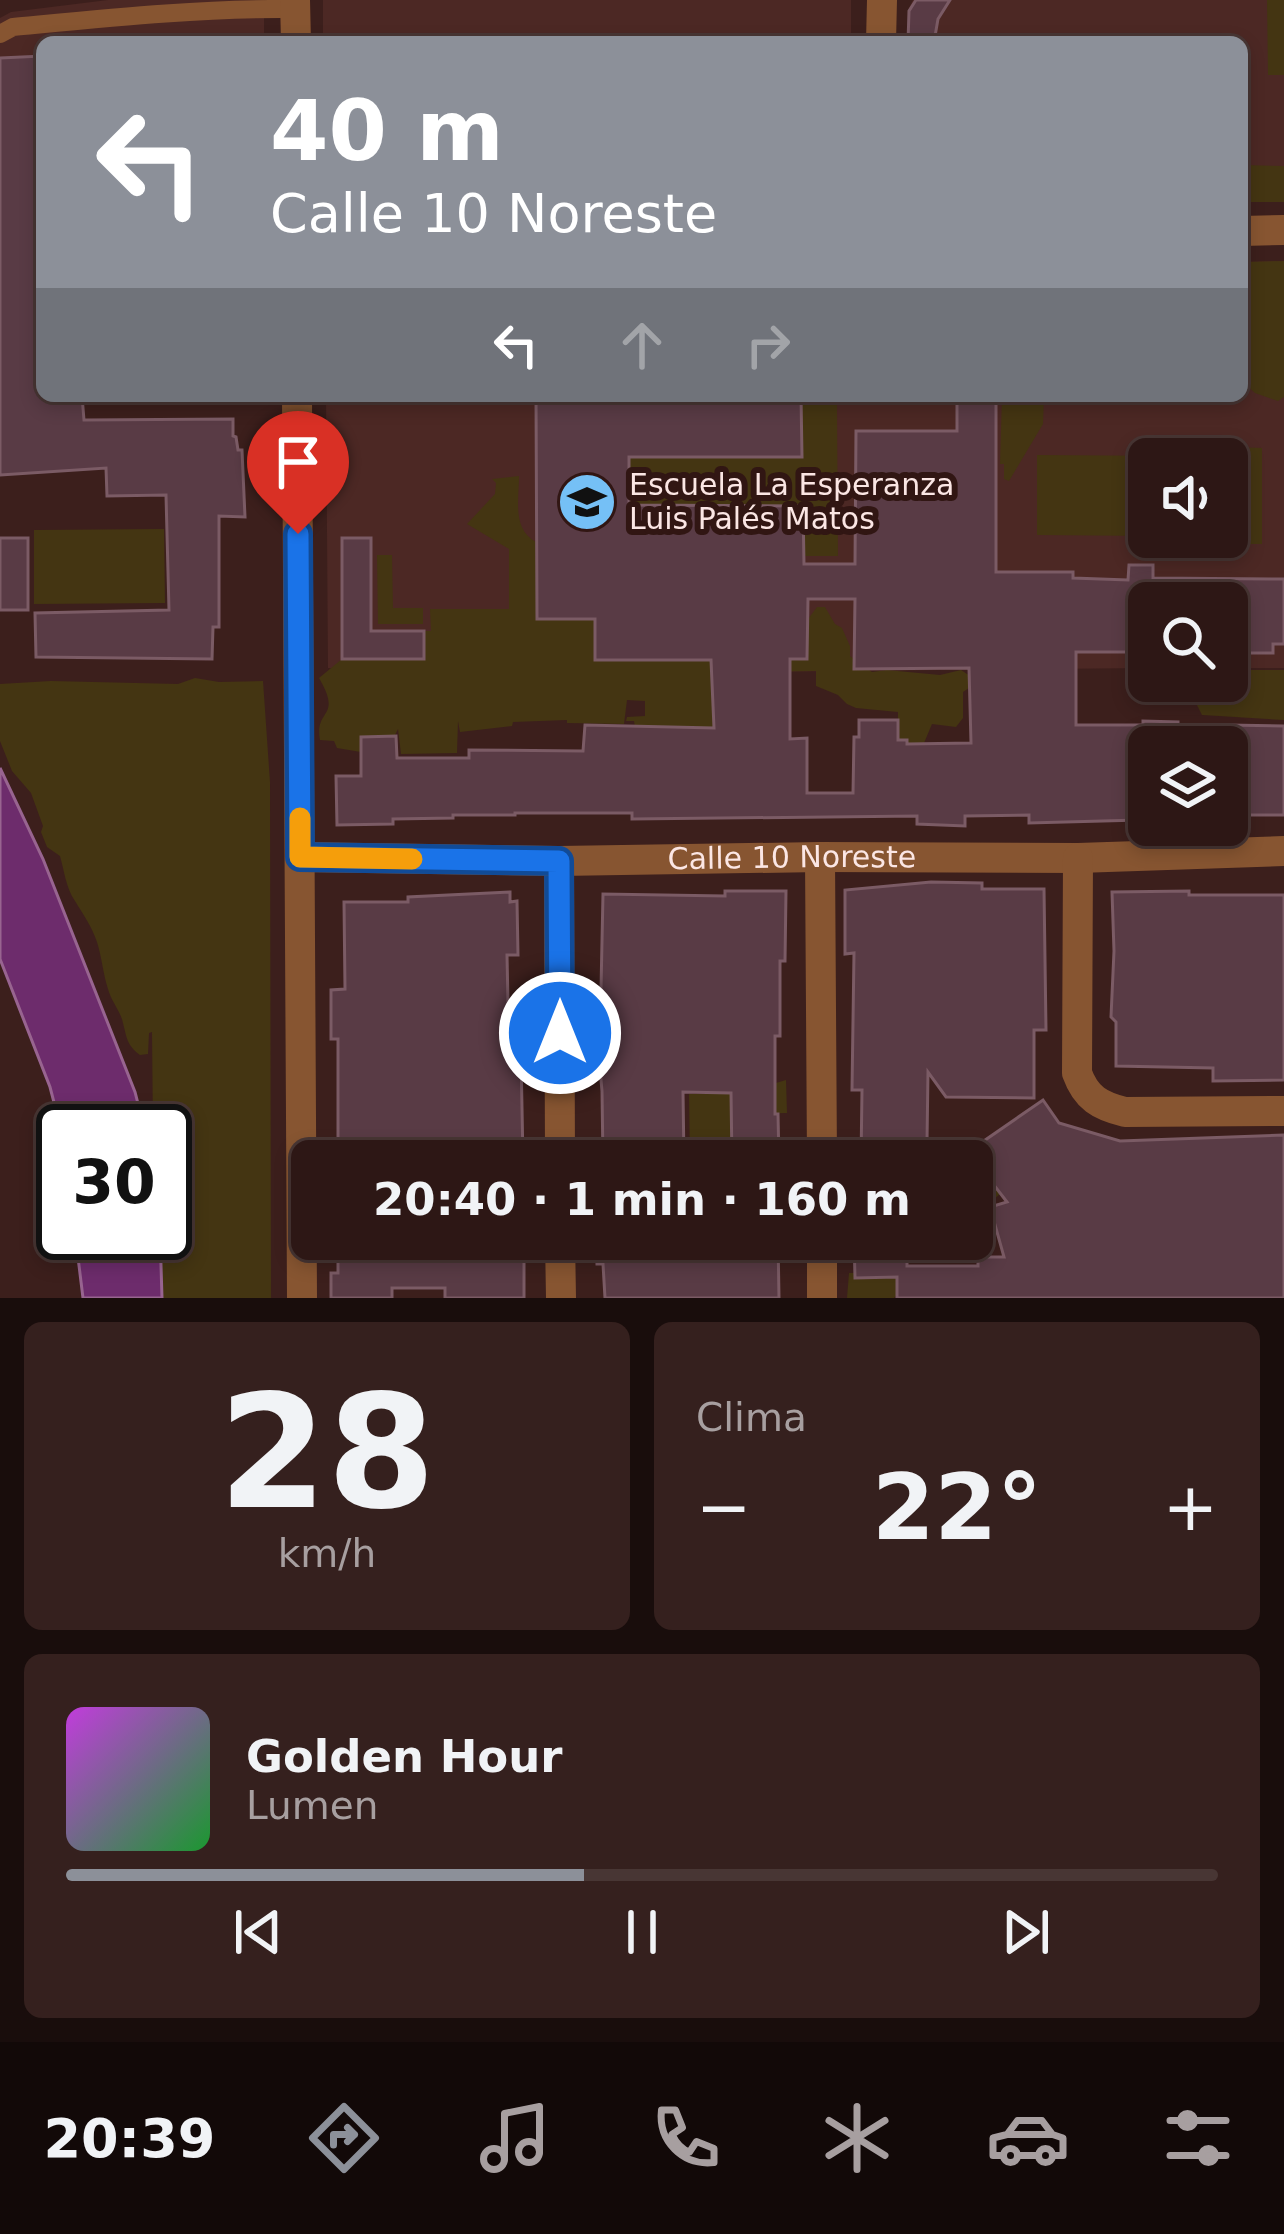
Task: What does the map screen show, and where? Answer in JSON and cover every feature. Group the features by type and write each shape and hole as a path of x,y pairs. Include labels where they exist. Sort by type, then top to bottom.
{"street":[{"path":"880,36 882,0"},
{"path":"295,4 296,36"},
{"path":"1248,231 1284,230"},
{"path":"298,402 302,1298"},
{"name":"Calle 10 Noreste","path":"300,857 559,861 1078,858 1284,851"},
{"path":"820,857 821,1140"},
{"path":"1078,858 1077,1073 1090,1098 1125,1112 1284,1112"},
{"path":"559,861 560,1140"},
{"path":"560,1260 561,1298"},
{"path":"822,1260 822,1298"}],"lane":[{"path":"0,34 13,26 112,9 254,9 295,4"}],"shaded area":[{"path":"108,0 264,0 264,36 36,36 36,312 0,315 0,18 11,12"},
{"path":"323,0 851,0 851,36 323,36"},
{"path":"913,0 1284,0 1284,202 1248,202 1248,36 909,36"},
{"path":"1267,0 1284,0 1284,75 1268,75"},
{"path":"1248,165 1284,166 1284,202 1248,202"},
{"path":"1284,261 1284,668 1248,668 1248,582 1128,582 1128,668 510,674 328,668 326,402 1248,402 1248,262"},
{"path":"1284,261 1284,397 1278,401 1248,387 1248,262"},
{"path":"802,402 837,403 838,556 804,556 802,506 647,505 613,554 628,457 801,457"},
{"path":"1002,402 1044,402 1043,424 1009,481 1000,464"},
{"path":"1248,448 1262,448 1262,544 1248,544"},
{"path":"1037,455 1128,456 1128,536 1037,535"},
{"path":"519,476 518,513 528,536 536,542 593,542 538,619 587,619 588,597 595,597 595,660 807,659 808,619 817,607 825,607 842,628 850,656 872,672 940,675 961,670 970,676 969,688 963,692 963,718 956,727 932,724 924,743 908,747 907,740 898,740 898,712 847,704 816,686 816,671 730,672 723,699 713,704 714,727 635,727 627,717 645,716 645,701 627,700 624,724 513,722 512,726 460,732 458,721 457,753 401,754 398,729 394,737 361,738 361,752 320,740 328,700 319,678 342,659 423,659 424,631 431,631 430,609 509,609 509,549 467,524 495,494 492,479"},
{"path":"164,529 165,603 34,604 34,530"},
{"path":"377,555 392,555 393,608 423,608 423,624 378,624"},
{"path":"1248,670 1284,670 1284,720 1202,715 1196,702 1248,702"},
{"path":"195,678 263,681 270,782 271,1298 155,1298 154,1260 192,1260 192,1104 153,1104 152,1032 148,1054 140,1055 128,1041 97,942 69,890 60,856 47,847 31,793 12,771 0,741 0,684 178,684"},
{"path":"0,768 43,859 138,1104 54,1104 0,959"},
{"path":"786,1080 787,1113 732,1114 778,1140 690,1140 689,1094 775,1093 776,1083"},
{"path":"78,1260 161,1260 162,1298 83,1298"},
{"path":"849,1273 855,1273 855,1278 914,1276 894,1298 847,1298"}],"building":[{"path":"916,0 950,0 938,19 935,36 908,36 909,11"},
{"path":"36,56 36,402 82,402 84,420 233,419 233,436 242,450 245,517 219,516 219,627 213,627 212,659 36,657 35,613 169,610 166,495 107,496 106,468 0,475 0,58"},
{"path":"536,402 801,402 802,457 629,457 629,505 803,506 804,564 855,564 856,431 957,431 957,402 996,402 996,572 1073,572 1073,578 1128,580 1129,565 1153,565 1153,578 1284,579 1284,644 1273,644 1273,653 1248,653 1248,582 1128,582 1128,652 1076,652 1076,725 1178,722 1178,726 1128,726 1128,820 1029,823 1029,815 965,816 965,826 917,824 917,816 632,819 632,813 515,813 337,825 336,776 361,776 361,737 396,736 397,758 469,758 469,750 583,751 585,725 714,728 711,660 595,660 595,619 537,619","holes":["808,599 855,599 854,669 969,668 971,743 907,744 907,740 898,740 898,720 859,720 853,793 807,793 807,738 790,739 790,659 807,659"]},
{"path":"0,538 28,538 28,610 0,610"},
{"path":"342,538 371,538 371,631 424,631 424,659 342,659"},
{"path":"1227,725 1284,726 1284,815 1248,815 1248,726"},
{"path":"931,882 982,883 982,889 1044,889 1046,1030 1034,1030 1034,1098 946,1097 928,1072 927,1140 861,1140 862,1090 852,1090 854,953 845,954 845,890"},
{"path":"725,891 786,891 780,1036 775,1036 779,1140 732,1140 731,1093 683,1092 684,1140 603,1140 597,989 601,989 603,894 725,896"},
{"path":"1189,891 1189,895 1284,895 1284,1080 1213,1081 1213,1068 1116,1066 1116,1022 1111,1017 1112,892"},
{"path":"510,892 510,902 517,901 518,955 507,955 508,1003 520,1003 523,1140 338,1140 338,1039 331,1039 331,990 345,989 344,902 408,902 408,897"},
{"path":"1043,1100 1059,1123 1120,1141 1284,1135 1284,1298 897,1298 897,1277 855,1278 855,1260 978,1266 978,1260 1004,1257 993,1206 1007,1202 993,1184 993,1140 985,1140"},
{"path":"338,1260 524,1260 524,1298 445,1298 445,1288 392,1288 392,1298 331,1298 331,1273 338,1273"},
{"path":"597,1260 778,1260 779,1298 605,1298 603,1264"}],"slow traffic":[{"path":"300,818 300,857 412,859"}],"place":[{"name":"Escuela La Esperanza Luis Palés Matos","path":"587,502"}],"route":[{"path":"298,534 300,857 559,861 560,1033"}]}
